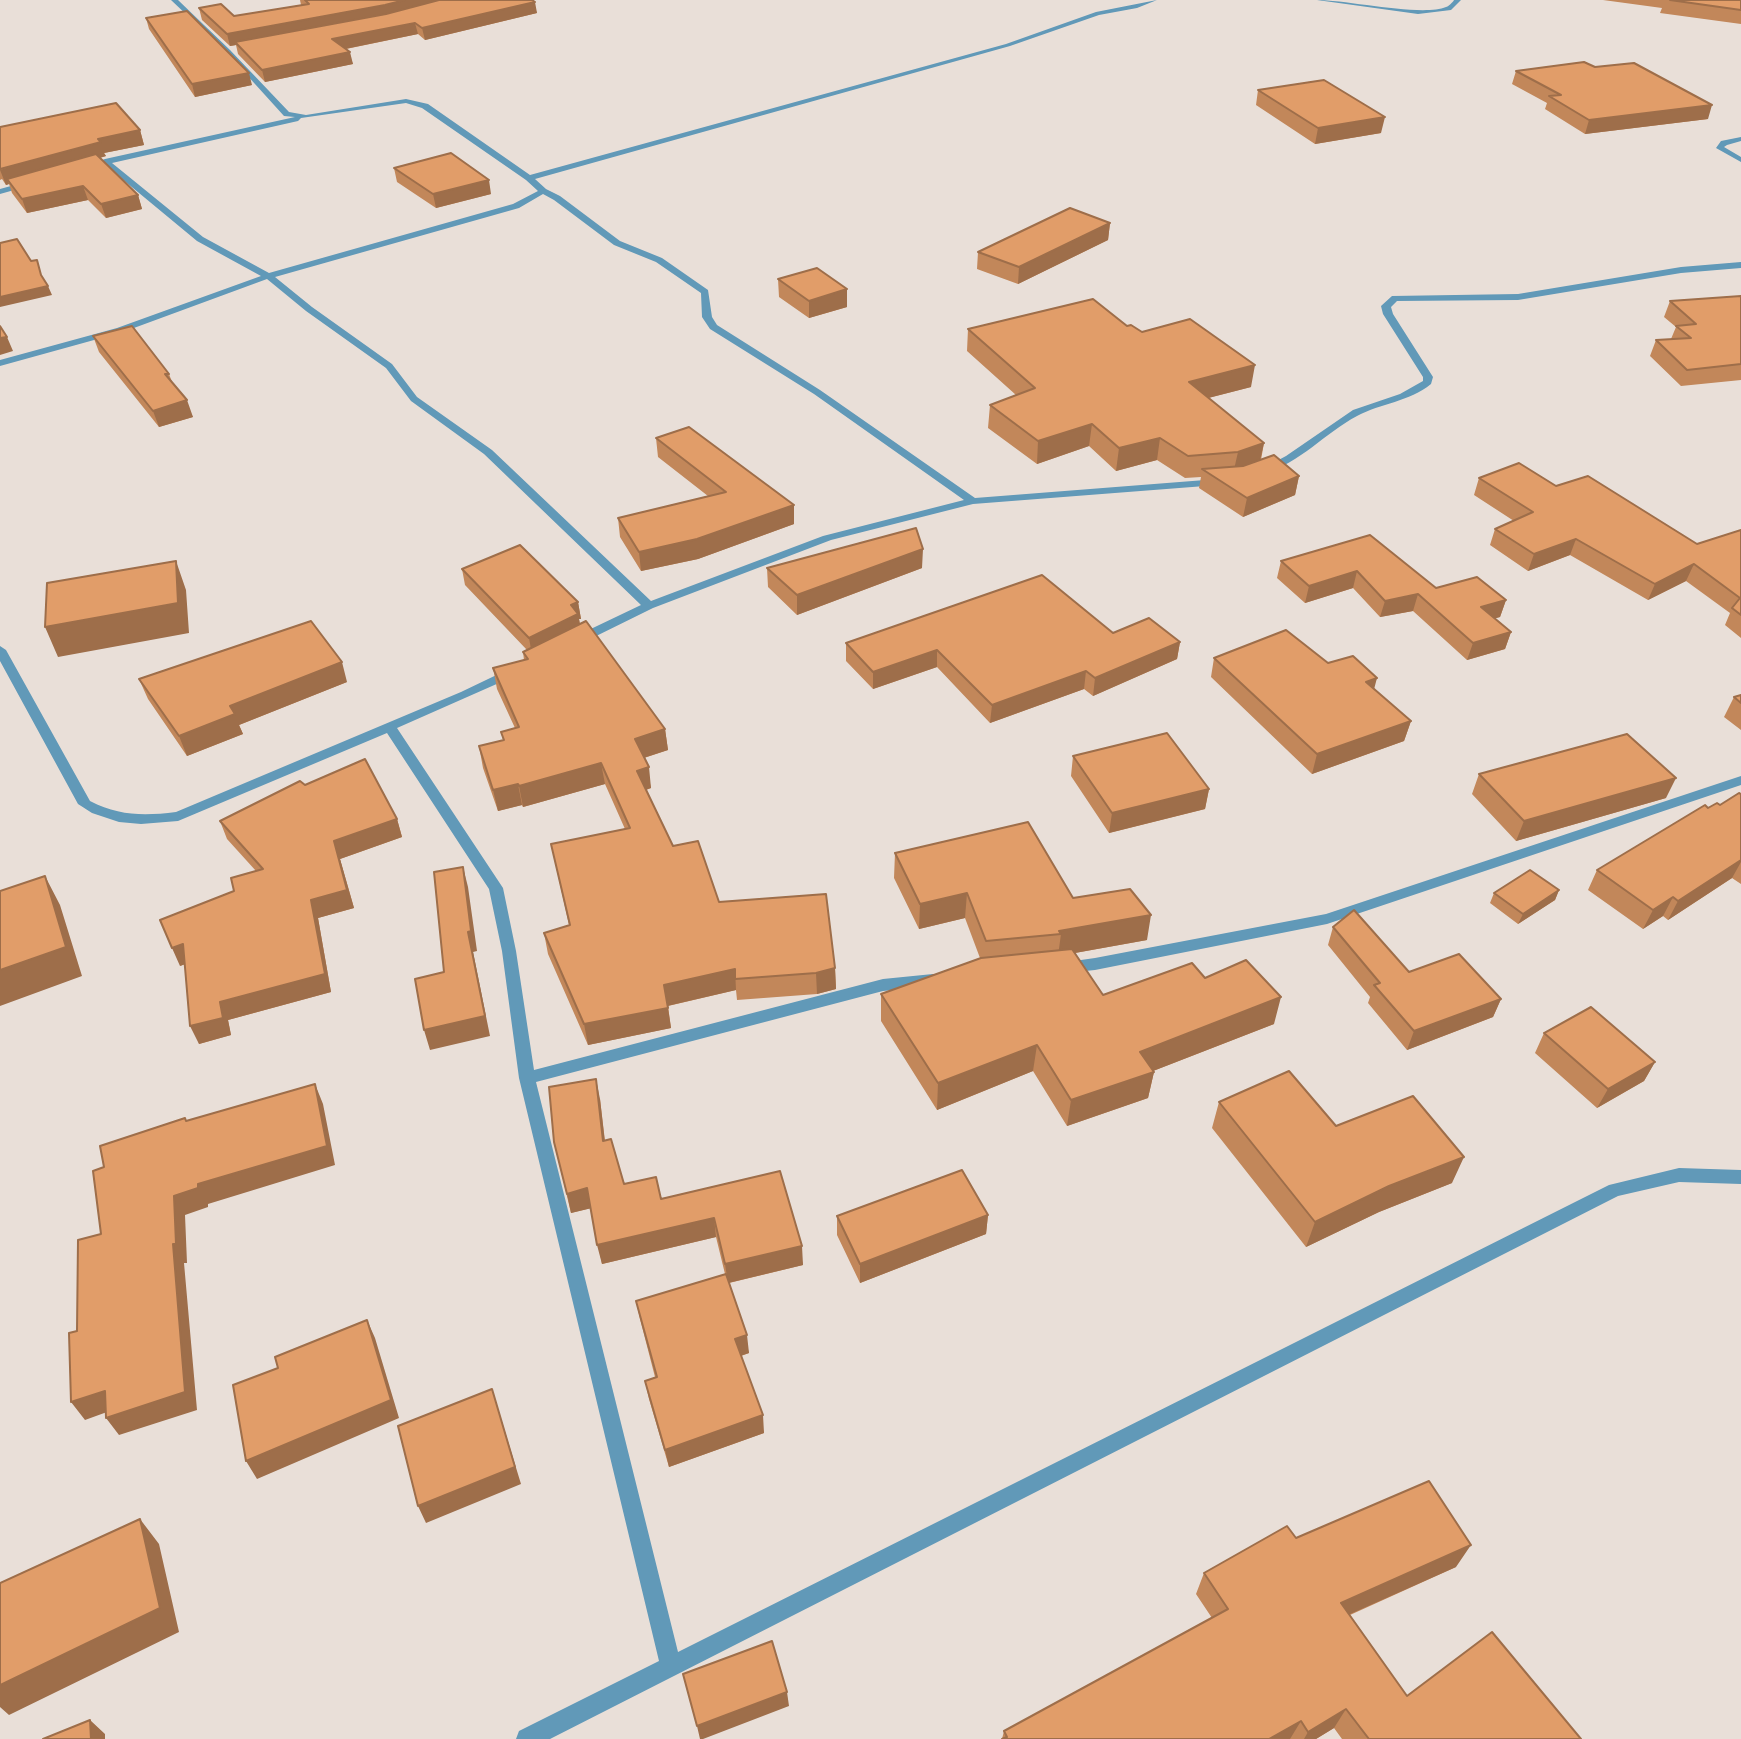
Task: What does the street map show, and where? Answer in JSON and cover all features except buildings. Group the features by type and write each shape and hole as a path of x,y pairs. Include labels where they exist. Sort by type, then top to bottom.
{"street":[{"path":"174,0 228,51 287,114 306,117"},
{"path":"528,178 1008,45 1098,13 1135,7 1154,0"},
{"path":"1320,0 1418,12 1449,9 1458,0"},
{"path":"1097,3 1098,13"},
{"path":"228,51 241,48"},
{"path":"92,164 382,103 406,101 425,106 617,243 659,260 690,280 705,292 707,317 713,327 817,392 972,501"},
{"path":"1741,139 1724,143 1720,148 1741,160"},
{"path":"106,161 200,239 268,276 389,366 414,399 488,452 649,606"},
{"path":"0,192 40,180"},
{"path":"0,363 120,330 268,276 516,206 542,191"},
{"path":"1255,473 1293,456 1337,423 1359,411 1408,394 1428,382 1428,377 1388,314 1386,306 1395,298 1518,298 1681,270 1741,265"},
{"path":"561,648 649,606 827,538 972,501 1235,480"},
{"path":"0,650 85,804 104,815 139,821 178,816 466,695 525,666"},
{"path":"390,727 496,888 509,951 527,1078 671,1665"},
{"path":"1044,970 1095,964 1327,919 1741,780"},
{"path":"527,1078 883,985 944,979"},
{"path":"527,1739 1615,1190 1679,1175 1741,1177"}]}
